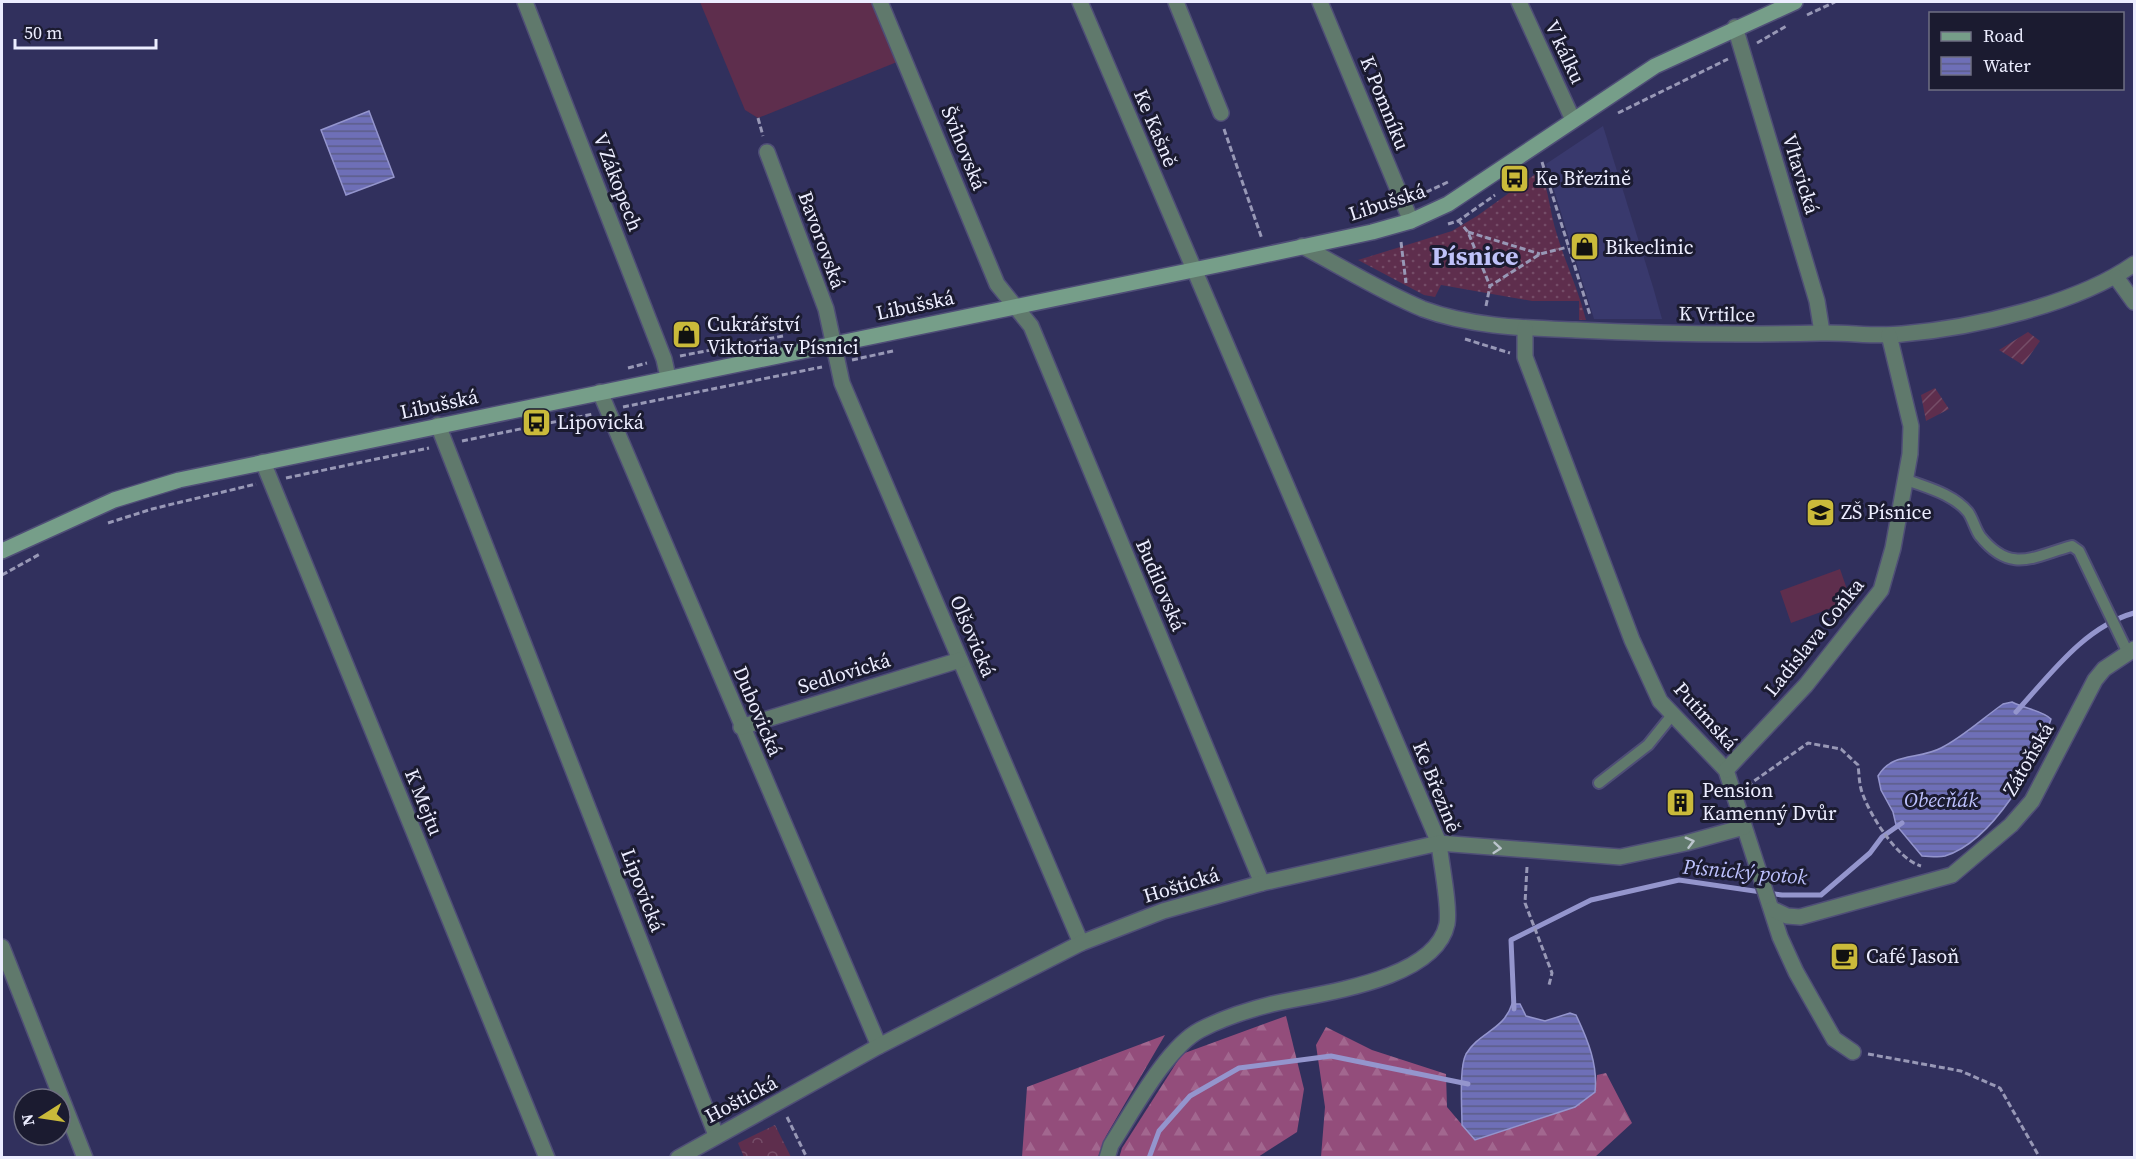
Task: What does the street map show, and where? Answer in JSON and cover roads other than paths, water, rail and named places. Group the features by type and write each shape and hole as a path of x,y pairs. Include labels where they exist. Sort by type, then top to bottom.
{"street":[{"name":"V Zákopech","path":"525,2 660,348 668,377"},
{"name":"Švihovská","path":"880,2 998,284 1016,306"},
{"name":"Ke Kašně","path":"1080,2 1193,270"},
{"path":"1176,2 1221,113"},
{"name":"K Pomníku","path":"1320,2 1411,221"},
{"name":"V kálku","path":"1519,2 1573,120"},
{"name":"Libušská","path":"2,551 88,511 146,489 438,425 1193,270 1411,221 1448,204 1655,66 1735,27 1795,2"},
{"name":"Vltavická","path":"1735,27 1817,301 1822,333"},
{"name":"Bavorovská","path":"767,152 826,309 834,343"},
{"name":"K Vrtilce","path":"1302,246 1424,309 1482,323 1525,328 1708,336 1889,334 1967,324 2038,306 2095,287 2134,264"},
{"name":"Ke Březině","path":"1107,1158 1111,1145 1171,1054 1197,1031 1270,1005 1371,982 1406,968 1432,951 1444,935 1447,922 1439,843 1193,270"},
{"path":"2115,277 2134,302"},
{"name":"Budilovská","path":"1016,306 1031,326 1262,883"},
{"name":"Putimská","path":"1525,328 1525,357 1632,640 1660,701 1726,770 1736,795 1780,938 1801,982 1834,1039 1852,1052"},
{"name":"Ladislava Coňka","path":"1726,770 1806,685 1881,590 1907,480 1911,426 1889,334"},
{"name":"Olšovická","path":"834,343 842,383 1082,943"},
{"name":"Dubovická","path":"600,392 879,1046"},
{"name":"Lipovická","path":"438,425 717,1136"},
{"name":"K Mejtu","path":"263,462 547,1158"},
{"name":"Zátoňská","path":"1768,898 1787,916 1800,917 1952,875 2011,825 2032,801 2094,680 2104,669 2131,651"},
{"name":"Sedlovická","path":"741,727 960,660"},
{"name":"Hoštická","path":"678,1158 879,1046 1082,943 1162,911 1262,883 1439,843 1620,857 1686,843 1744,827"},
{"path":"2,946 86,1158"}],"lane":[{"path":"1907,480 1951,498 1968,512 1979,534 1992,549 2009,558 2036,560 2072,546 2084,560 2118,631 2131,651"},
{"path":"1599,783 1648,746 1673,714"}],"water":[{"path":"369,111 394,177 346,195 321,130"},
{"name":"Obecňák","path":"2012,702 2051,719 2024,778 1996,818 1980,835 1963,848 1942,857 1922,856 1896,825 1893,812 1881,790 1878,776 1891,763 1932,752 1949,744 2003,704"},
{"path":"1512,1004 1520,1004 1526,1016 1545,1021 1570,1013 1576,1015 1591,1053 1595,1072 1595,1092 1575,1107 1475,1140 1462,1125 1464,1060 1471,1047 1503,1020"}],"waterway":[{"name":"Písnický potok","path":"2016,712 2055,668 2084,641 2099,629 2134,613"},
{"name":"Písnický potok","path":"1514,1009 1511,940 1591,900 1679,880 1782,895 1821,895 1870,853 1882,837 1902,823"},
{"name":"Písnický potok","path":"1149,1158 1159,1131 1190,1096 1239,1068 1331,1056 1468,1084"}],"place":[{"name":"Ke Březině","path":"1514,178"},
{"name":"Bikeclinic","path":"1584,247"},
{"name":"Cukrářství Viktoria v Písnici","path":"686,335"},
{"name":"Lipovická","path":"536,422"},
{"name":"ZŠ Písnice","path":"1820,512"},
{"name":"Pension Kamenný Dvůr","path":"1681,802"},
{"name":"Café Jasoň","path":"1845,956"}],"district":[{"name":"Písnice","path":"1475,256"}]}
